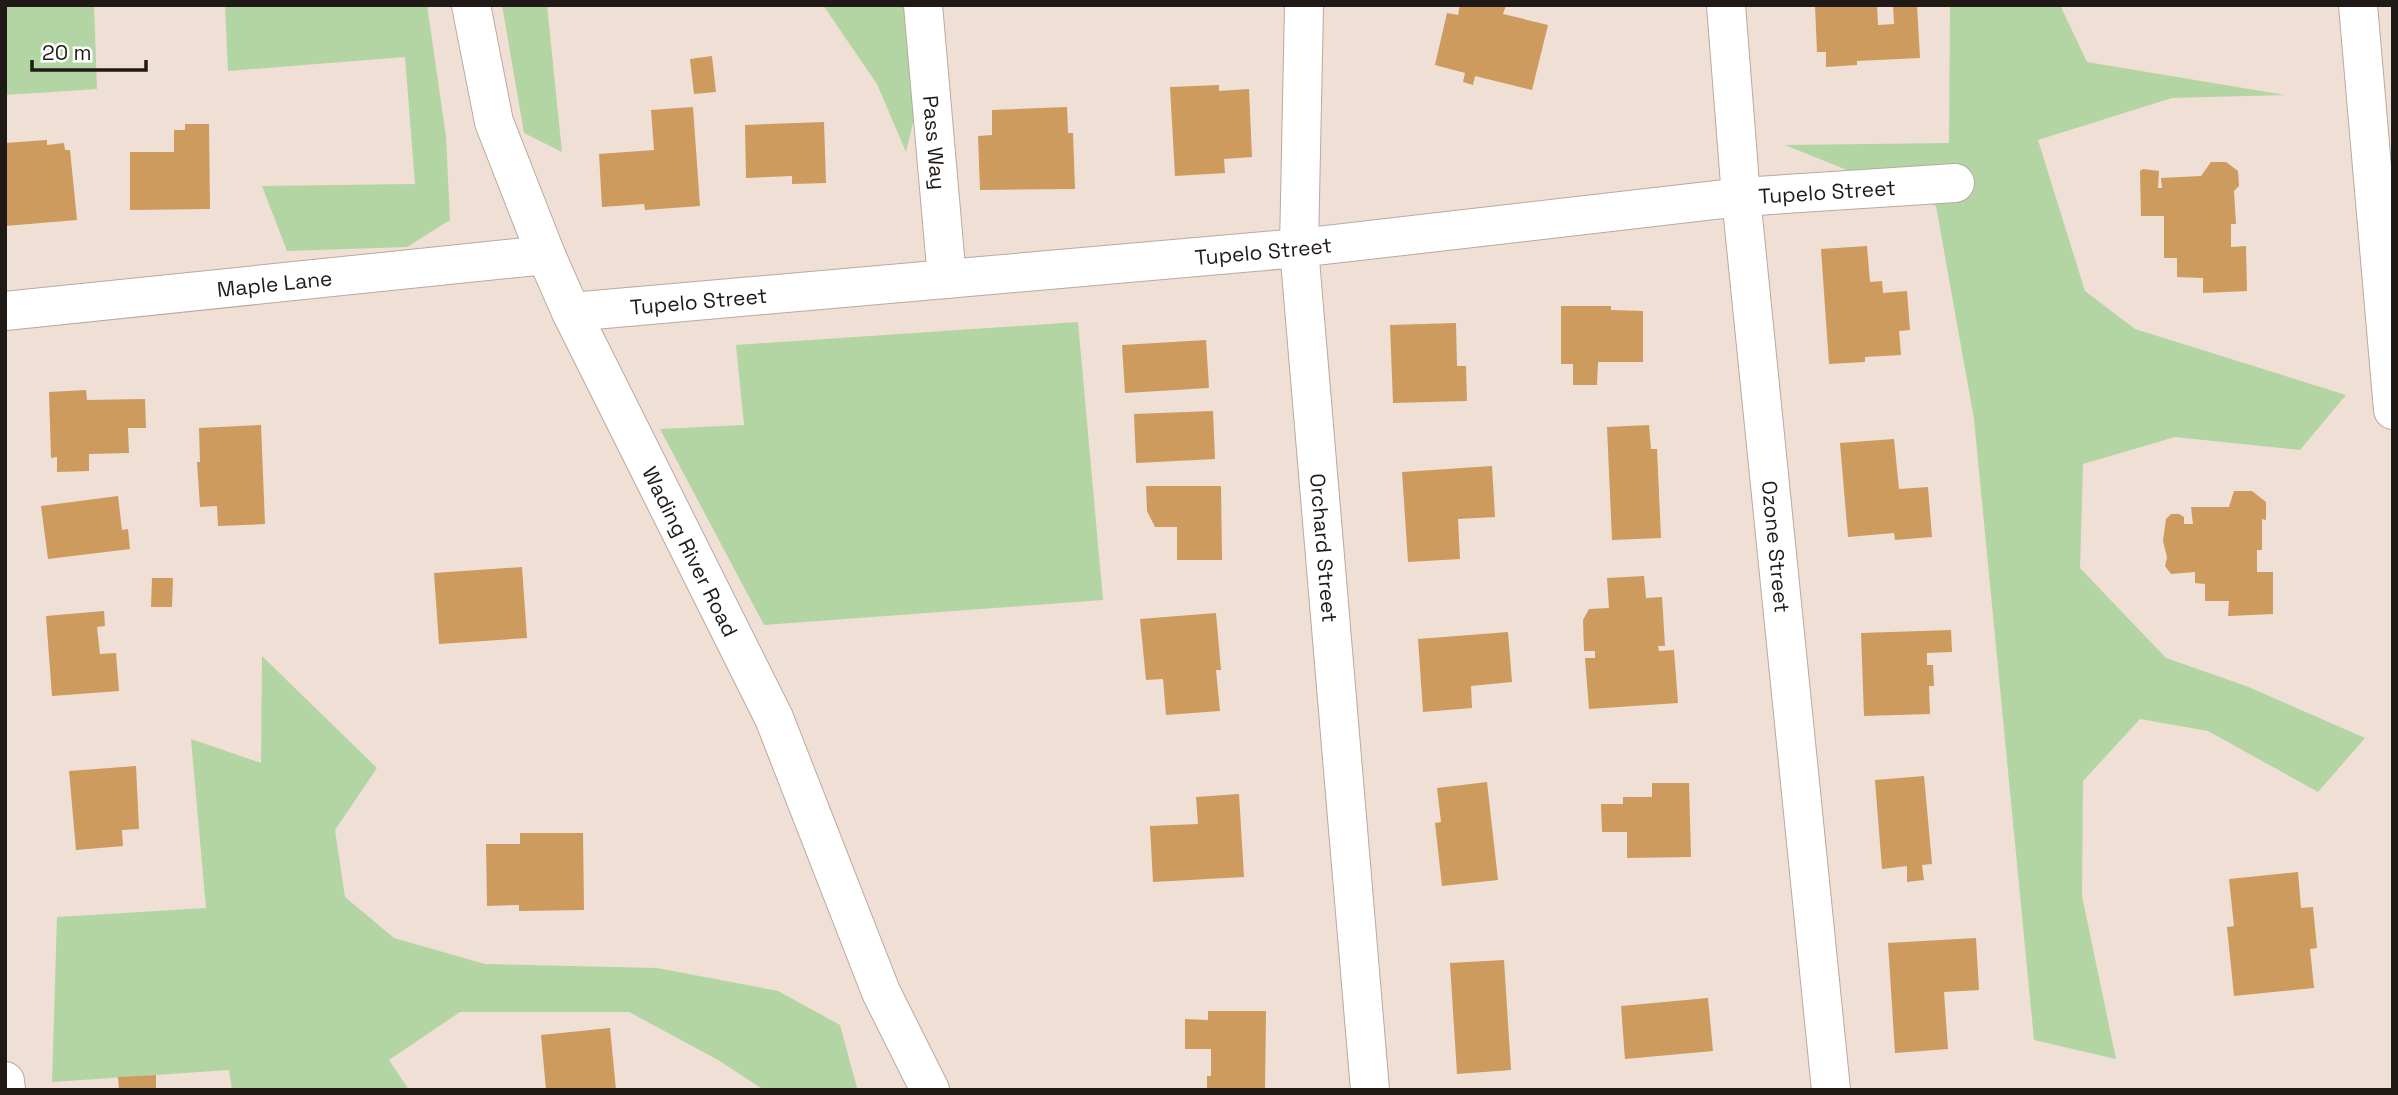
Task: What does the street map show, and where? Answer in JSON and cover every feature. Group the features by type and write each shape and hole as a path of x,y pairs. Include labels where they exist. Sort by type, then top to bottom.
{"street":[{"name":"Wading River Road","path":"471,5 494,122 545,255 774,718 881,992 930,1090"},
{"name":"Pass Way","path":"923,5 947,279"},
{"name":"Orchard Street","path":"1304,5 1299,248 1370,1090"},
{"name":"Ozone Street","path":"1726,5 1741,197 1831,1090"},
{"path":"2358,5 2393,410"},
{"name":"Tupelo Street","path":"571,312 1299,248 1741,197 1955,183"},
{"name":"Maple Lane","path":"5,311 545,255"},
{"path":"5,1081 6,1090"}],"green space":[{"path":"5,5 94,5 97,89 5,95"},
{"path":"225,5 427,5 446,137 450,220 407,247 287,251 262,186 415,184 405,57 228,71"},
{"path":"502,5 547,5 562,152 524,133"},
{"path":"823,5 941,5 906,152 877,84"},
{"path":"1950,5 2060,5 2087,62 2285,95 2172,98 2038,140 2085,291 2135,329 2346,395 2300,450 2175,437 2083,464 2080,568 2166,658 2246,686 2365,738 2318,792 2208,731 2140,719 2083,781 2082,896 2116,1059 2034,1040 1974,419 1936,206 1785,145 1949,143"},
{"path":"1078,322 1103,600 764,625 660,429 744,425 736,345"},
{"path":"262,656 377,768 335,830 345,897 394,938 485,964 657,968 778,991 840,1025 857,1088 764,1090 718,1060 629,1012 460,1012 389,1060 409,1090 232,1090 229,1070 52,1082 57,917 206,908 191,739 261,763"}],"building":[{"path":"1460,5 1506,5 1503,14 1548,25 1532,90 1475,76 1473,85 1463,82 1465,73 1435,65 1447,13 1458,15"},
{"path":"1815,5 1877,5 1878,25 1894,24 1893,5 1917,5 1920,58 1857,61 1857,65 1826,67 1826,52 1817,52"},
{"path":"712,56 716,92 694,94 690,59"},
{"path":"1219,85 1219,91 1249,89 1252,157 1224,159 1225,173 1175,176 1170,87"},
{"path":"693,107 700,206 645,210 644,204 602,207 599,154 654,150 651,110"},
{"path":"1067,107 1068,133 1073,133 1075,189 980,190 978,136 992,135 992,110"},
{"path":"824,122 826,183 792,184 792,176 746,178 745,125"},
{"path":"185,124 209,124 210,209 130,210 130,152 174,152 174,130 185,130"},
{"path":"47,140 47,145 64,143 65,150 70,150 77,220 5,226 5,143"},
{"path":"2211,162 2226,162 2238,171 2239,186 2234,191 2236,224 2231,224 2231,247 2246,246 2247,291 2203,293 2203,278 2177,277 2177,258 2164,258 2164,216 2141,216 2140,171 2159,171 2158,188 2162,188 2161,178 2201,176"},
{"path":"1867,246 1870,282 1882,281 1883,293 1907,291 1910,330 1899,331 1901,355 1865,357 1865,362 1829,364 1821,249"},
{"path":"1561,306 1611,306 1611,310 1643,311 1643,362 1598,362 1597,385 1573,385 1573,364 1561,364"},
{"path":"1456,323 1457,366 1466,366 1467,401 1393,403 1390,325"},
{"path":"1206,340 1209,388 1125,393 1122,345"},
{"path":"86,390 87,400 145,399 146,428 128,428 129,453 89,454 89,471 57,472 57,457 51,458 49,392"},
{"path":"1213,411 1215,459 1136,463 1134,414"},
{"path":"261,425 265,524 218,526 217,506 200,507 197,462 200,462 199,428"},
{"path":"1649,425 1651,449 1657,449 1661,538 1612,540 1607,427"},
{"path":"1894,439 1899,489 1928,487 1932,537 1895,540 1894,533 1848,537 1840,443"},
{"path":"1492,466 1495,517 1458,519 1460,559 1408,562 1402,472"},
{"path":"1146,486 1221,486 1222,560 1177,560 1177,527 1155,527 1147,511"},
{"path":"2234,491 2252,491 2266,502 2266,520 2262,519 2262,550 2257,550 2257,572 2273,572 2273,614 2228,616 2229,601 2205,601 2205,584 2195,583 2195,572 2171,574 2165,566 2167,557 2163,541 2166,519 2171,514 2179,514 2184,517 2184,524 2193,524 2191,507 2229,507"},
{"path":"118,496 122,530 128,529 130,549 48,559 41,506"},
{"path":"522,567 527,638 439,644 434,573"},
{"path":"1644,576 1646,598 1662,597 1665,646 1658,646 1659,651 1674,650 1678,703 1589,709 1585,658 1595,658 1595,651 1584,651 1583,620 1589,609 1609,608 1607,578"},
{"path":"152,578 173,578 172,607 151,607"},
{"path":"104,611 105,626 97,627 100,654 116,653 119,691 52,696 46,616"},
{"path":"1216,613 1221,670 1216,670 1220,711 1166,715 1163,679 1146,680 1140,619"},
{"path":"1951,630 1952,652 1927,653 1927,665 1933,665 1934,686 1929,686 1930,714 1864,716 1861,633"},
{"path":"1508,632 1512,682 1471,686 1472,708 1423,712 1418,639"},
{"path":"136,766 139,829 122,830 123,846 76,850 69,771"},
{"path":"1924,776 1932,864 1922,865 1924,880 1907,882 1907,866 1882,869 1875,780"},
{"path":"1487,782 1498,880 1442,886 1435,823 1441,822 1437,788"},
{"path":"1652,783 1689,783 1691,857 1627,858 1627,832 1602,832 1601,804 1623,804 1623,797 1652,797"},
{"path":"1239,794 1244,877 1153,882 1150,826 1198,824 1196,797"},
{"path":"520,833 583,833 584,910 519,911 519,905 487,906 486,844 520,844"},
{"path":"2298,872 2301,908 2313,907 2317,948 2310,949 2314,988 2234,996 2227,927 2234,926 2229,879"},
{"path":"1976,938 1979,990 1944,992 1948,1049 1895,1053 1888,943"},
{"path":"1504,960 1511,1070 1457,1074 1450,963"},
{"path":"1708,998 1713,1051 1625,1059 1621,1006"},
{"path":"1208,1011 1266,1011 1265,1089 1207,1089 1207,1076 1211,1076 1211,1049 1185,1049 1185,1019 1208,1020"},
{"path":"610,1028 616,1090 546,1090 541,1035"},
{"path":"156,1075 156,1090 119,1090 118,1077"}]}
